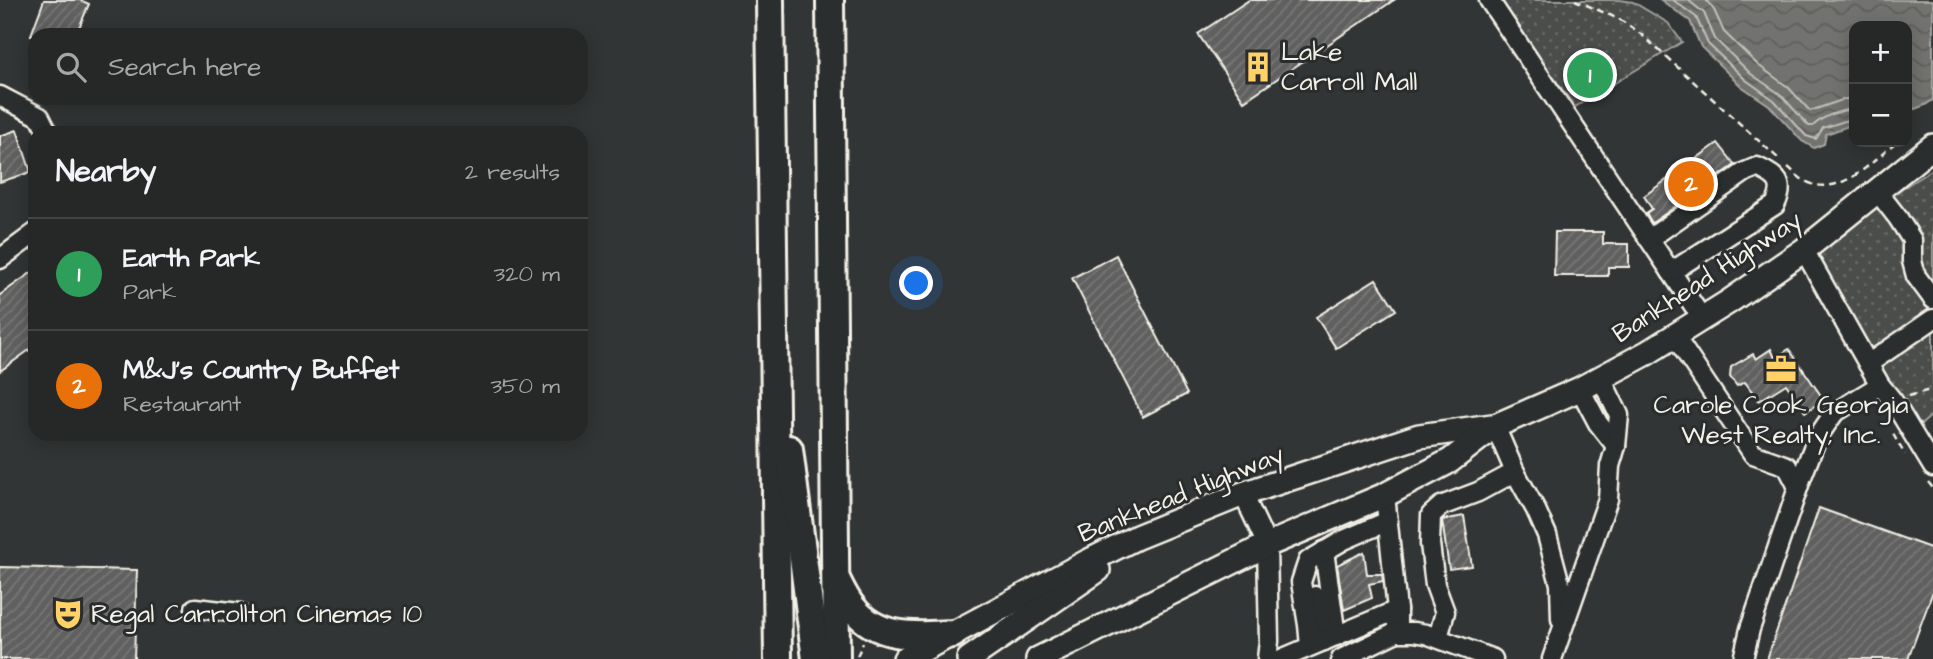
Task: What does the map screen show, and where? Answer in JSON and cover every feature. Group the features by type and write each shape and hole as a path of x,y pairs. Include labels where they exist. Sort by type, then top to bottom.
{"highway":[{"path":"770,0 778,659"},
{"path":"830,0 836,659"},
{"path":"774,301 780,381 816,659"},
{"path":"836,578 854,609 874,626 906,636 953,634"},
{"path":"764,659 777,608"}],"main road":[{"name":"Bankhead Highway","path":"1038,659 1267,545 1385,495 1450,461 1495,426 1601,378 1702,318 1804,250 1933,146"},
{"name":"Bankhead Highway","path":"905,659 1087,562 1152,531 1243,494 1419,436 1495,426"},
{"path":"969,659 1152,531"}],"street":[{"path":"1489,0 1702,318"},
{"path":"0,96 40,117 44,126"},
{"path":"1649,239 1745,172 1757,167 1770,173 1778,181 1780,194 1775,205 1671,272"},
{"path":"1877,191 1912,240 1912,261 1916,276 1933,299"},
{"path":"0,259 28,238"},
{"path":"1804,250 1868,365 1933,467"},
{"path":"1868,365 1933,319"},
{"path":"1675,335 1753,454 1787,466 1798,487"},
{"path":"1552,659 1605,509 1610,466 1616,446 1619,415 1601,378"},
{"path":"1743,659 1750,629 1817,438 1834,413 1880,385"},
{"path":"1580,389 1598,424 1616,446"},
{"path":"1495,426 1515,472 1536,510 1555,561 1560,584 1561,633"},
{"path":"1438,639 1445,612 1436,585 1430,544 1431,515 1441,506 1478,492 1515,472"},
{"path":"1243,494 1267,545 1267,659"},
{"path":"1385,495 1397,632"},
{"path":"1323,641 1308,625 1301,582 1308,561 1362,531 1388,522"},
{"path":"1323,641 1324,551"},
{"path":"195,608 240,613"},
{"path":"1280,659 1397,610"},
{"path":"1341,659 1397,632 1414,632 1493,659"}],"path":[{"path":"1575,0 1619,19 1642,35 1804,181 1822,187 1847,181 1890,147"},
{"path":"1893,401 1933,389"},
{"path":"855,659 864,640"}],"shaded area":[{"path":"1497,0 1633,2 1668,23 1682,42 1575,107"},
{"path":"1933,169 1933,414 1912,433 1804,250"}],"water":[{"path":"1661,0 1933,0 1933,100 1912,110 1912,21 1849,21 1849,126 1826,134 1824,144 1814,148 1802,141 1769,105 1741,86 1701,47 1690,21"}],"building":[{"path":"44,0 80,0 89,4 79,28 34,28"},
{"name":"Lake Carroll Mall","path":"1249,0 1394,0 1244,101 1198,34"},
{"path":"17,130 28,163 28,173 0,182 0,136"},
{"path":"1718,143 1735,165 1652,223 1646,213 1652,209 1644,196"},
{"path":"1555,232 1603,232 1603,244 1629,244 1629,267 1608,267 1608,276 1554,276"},
{"path":"1116,255 1187,394 1143,417 1072,278"},
{"path":"28,275 28,351 0,371 0,295"},
{"path":"1376,279 1396,310 1336,348 1316,317"},
{"path":"1771,349 1775,358 1789,349 1824,400 1805,412 1786,384 1759,401 1745,382 1737,386 1730,377 1731,367 1753,354 1756,359"},
{"path":"1819,508 1933,549 1933,591 1908,659 1767,659"},
{"path":"1464,516 1472,566 1449,569 1442,520"},
{"path":"1364,552 1367,574 1382,574 1383,581 1369,584 1372,598 1344,610 1337,565"},
{"name":"Regal Carrollton Cinemas 10","path":"0,567 137,570 134,659 0,659"}],"place":[{"name":"Lake Carroll Mall","path":"1258,67"},
{"name":"Earth Park","path":"1590,75"},
{"name":"M&J's Country Buffet","path":"1691,184"},
{"name":"Carole Cook Georgia West Realty, Inc.","path":"1781,369"},
{"name":"Regal Carrollton Cinemas 10","path":"68,614"}]}
